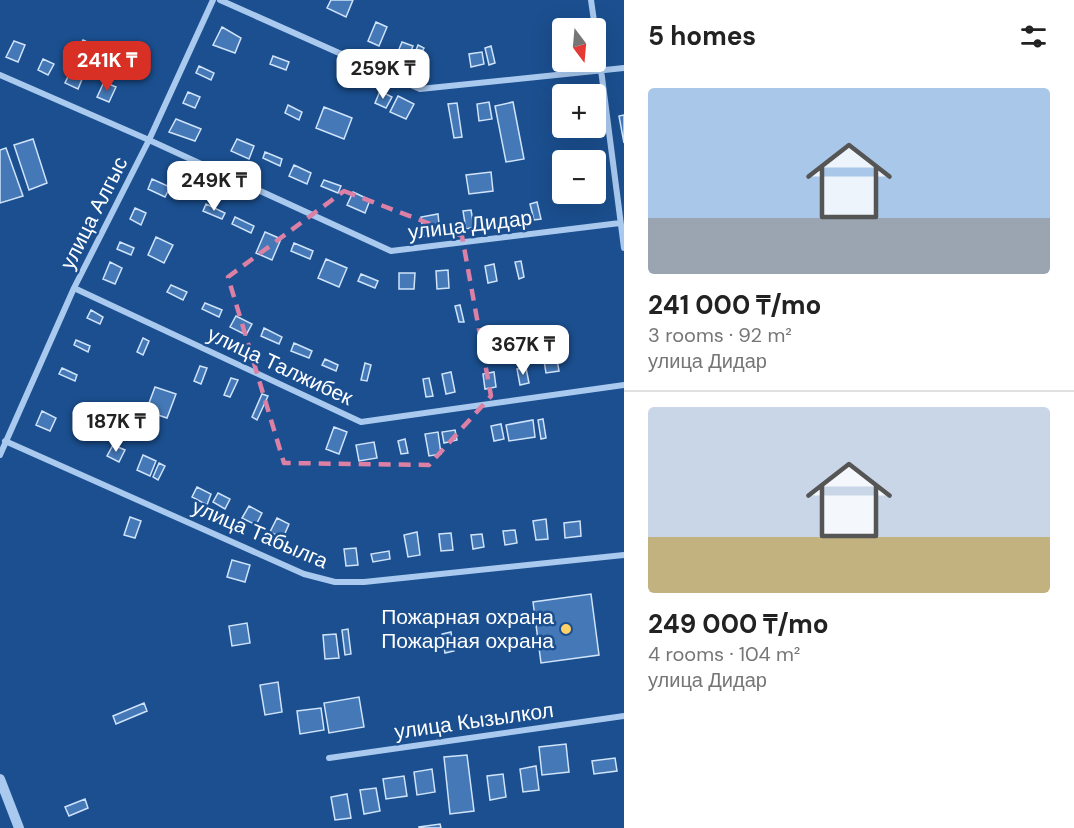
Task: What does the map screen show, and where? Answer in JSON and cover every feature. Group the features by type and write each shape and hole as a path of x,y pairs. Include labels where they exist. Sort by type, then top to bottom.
{"street":[{"name":"улица Алгыс","path":"0,455 74,288 149,140 213,0"},
{"path":"220,0 420,89 591,72"},
{"path":"591,0 593,18"},
{"path":"606,70 624,68"},
{"path":"601,72 624,248"},
{"name":"улица Дидар","path":"0,75 149,140 391,251 620,223"},
{"name":"улица Талжибек","path":"74,288 361,422 624,385"},
{"name":"улица Табылга","path":"5,441 304,574 334,582 364,582 624,555"},
{"name":"улица Кызылкол","path":"329,758 624,716"},
{"path":"0,779 19,828"}],"highlighted area":[{"path":"344,191 462,236 491,396 429,465 284,463 228,277"}],"building":[{"path":"331,0 353,0 346,17 327,8"},
{"path":"376,22 387,27 379,46 368,41"},
{"path":"222,27 241,38 235,53 213,45"},
{"path":"83,40 98,47 90,62 75,55"},
{"path":"14,41 25,45 18,62 6,57"},
{"path":"402,42 413,46 408,58 397,54"},
{"path":"418,45 424,48 417,63 412,60"},
{"path":"491,46 495,63 489,65 485,48"},
{"path":"482,52 484,64 471,67 469,54"},
{"path":"273,56 289,62 286,70 270,64"},
{"path":"43,59 54,64 48,75 38,70"},
{"path":"73,66 85,72 78,89 65,83"},
{"path":"199,66 214,73 211,80 196,73"},
{"path":"104,82 116,87 109,102 97,97"},
{"path":"380,91 392,97 386,108 375,103"},
{"path":"188,92 200,97 195,108 183,103"},
{"path":"398,96 414,104 406,119 390,112"},
{"path":"489,102 492,119 479,121 477,104"},
{"path":"513,102 524,159 506,162 495,106"},
{"path":"457,103 462,137 454,138 448,104"},
{"path":"288,105 302,112 299,120 285,113"},
{"path":"324,107 352,118 344,139 316,128"},
{"path":"624,115 624,143 619,116"},
{"path":"176,119 201,129 195,141 169,132"},
{"path":"33,139 47,183 29,190 14,145"},
{"path":"237,139 254,146 249,159 231,151"},
{"path":"6,148 23,196 0,203 0,150"},
{"path":"265,152 282,159 280,166 263,158"},
{"path":"294,165 311,173 307,184 289,176"},
{"path":"491,172 493,191 469,194 466,175"},
{"path":"152,179 170,187 165,197 148,189"},
{"path":"324,180 341,186 338,193 321,186"},
{"path":"353,192 370,200 365,213 347,205"},
{"path":"537,202 541,219 534,220 530,204"},
{"path":"206,204 225,213 222,219 203,211"},
{"path":"135,208 146,213 141,225 130,219"},
{"path":"471,210 474,227 466,229 463,211"},
{"path":"438,214 440,234 424,236 421,217"},
{"path":"235,217 254,226 251,233 232,224"},
{"path":"265,232 281,239 272,260 256,253"},
{"path":"156,237 173,245 164,263 148,255"},
{"path":"120,242 134,248 131,255 117,249"},
{"path":"294,243 313,251 310,259 291,251"},
{"path":"326,259 347,268 339,287 318,278"},
{"path":"521,261 524,277 519,279 515,262"},
{"path":"110,262 122,268 115,284 103,279"},
{"path":"494,264 497,281 488,283 485,266"},
{"path":"448,270 449,288 437,289 436,271"},
{"path":"399,273 415,273 414,289 399,289"},
{"path":"361,274 378,281 375,288 358,281"},
{"path":"171,285 187,292 183,300 167,292"},
{"path":"205,303 222,310 219,317 202,309"},
{"path":"460,305 464,322 459,322 455,306"},
{"path":"91,310 103,317 100,324 87,318"},
{"path":"236,316 252,324 246,335 230,327"},
{"path":"264,328 282,337 279,344 261,336"},
{"path":"143,338 149,341 143,355 137,352"},
{"path":"76,340 90,346 88,352 74,345"},
{"path":"294,343 312,351 309,358 291,351"},
{"path":"556,353 559,371 546,373 543,355"},
{"path":"325,359 338,365 336,371 322,365"},
{"path":"365,363 371,365 367,381 361,380"},
{"path":"200,366 207,368 201,384 194,381"},
{"path":"62,368 77,375 75,381 59,374"},
{"path":"526,368 529,383 520,385 517,369"},
{"path":"451,372 455,392 446,394 442,374"},
{"path":"494,372 496,387 485,389 483,374"},
{"path":"231,378 238,380 230,397 224,395"},
{"path":"429,378 433,396 426,397 423,379"},
{"path":"155,387 176,394 167,418 146,411"},
{"path":"262,394 268,396 257,420 252,417"},
{"path":"42,411 56,418 50,431 36,425"},
{"path":"543,419 546,438 541,439 538,420"},
{"path":"533,420 535,437 509,441 506,425"},
{"path":"501,424 504,439 494,441 491,426"},
{"path":"334,427 347,432 339,454 326,449"},
{"path":"455,430 457,440 444,443 442,432"},
{"path":"438,432 441,454 429,456 425,434"},
{"path":"405,439 408,453 401,454 398,441"},
{"path":"374,442 377,458 359,461 356,445"},
{"path":"113,445 125,450 119,462 107,456"},
{"path":"143,455 156,461 150,476 137,470"},
{"path":"159,463 165,466 158,480 153,477"},
{"path":"197,487 211,494 207,505 192,497"},
{"path":"218,493 230,499 225,509 213,502"},
{"path":"249,506 262,513 256,525 242,518"},
{"path":"130,517 141,521 135,538 124,535"},
{"path":"277,518 289,524 283,538 270,532"},
{"path":"546,519 548,539 536,540 533,521"},
{"path":"580,521 581,536 565,538 564,523"},
{"path":"515,530 517,543 505,545 503,531"},
{"path":"417,532 420,555 408,557 404,535"},
{"path":"451,533 453,550 441,551 439,534"},
{"path":"482,534 484,547 473,549 471,535"},
{"path":"356,548 358,565 346,566 344,549"},
{"path":"389,551 390,559 373,562 371,554"},
{"path":"232,560 250,565 245,582 227,577"},
{"name":"Пожарная охрана Пожарная охрана","path":"591,594 599,655 541,663 533,602"},
{"path":"247,623 250,643 232,646 229,626"},
{"path":"348,629 351,654 345,655 342,630"},
{"path":"451,632 454,651 445,653 442,634"},
{"path":"336,634 339,658 325,659 323,635"},
{"path":"278,682 282,712 265,715 260,685"},
{"path":"359,697 364,727 329,733 324,703"},
{"path":"144,703 147,711 116,724 113,716"},
{"path":"321,708 324,730 300,734 297,711"},
{"path":"566,744 569,772 542,775 539,747"},
{"path":"467,755 474,811 450,814 444,757"},
{"path":"615,758 617,771 594,774 592,761"},
{"path":"536,766 539,790 523,792 520,769"},
{"path":"432,769 435,792 417,795 414,772"},
{"path":"503,774 506,797 490,800 487,776"},
{"path":"404,776 407,796 386,799 383,779"},
{"path":"376,788 380,811 364,814 360,790"},
{"path":"347,794 351,818 335,820 331,797"},
{"path":"85,799 88,808 69,816 65,807"},
{"path":"440,824 441,828 419,828 419,827"}],"place":[{"name":"Пожарная охрана Пожарная охрана","path":"566,629"}]}
